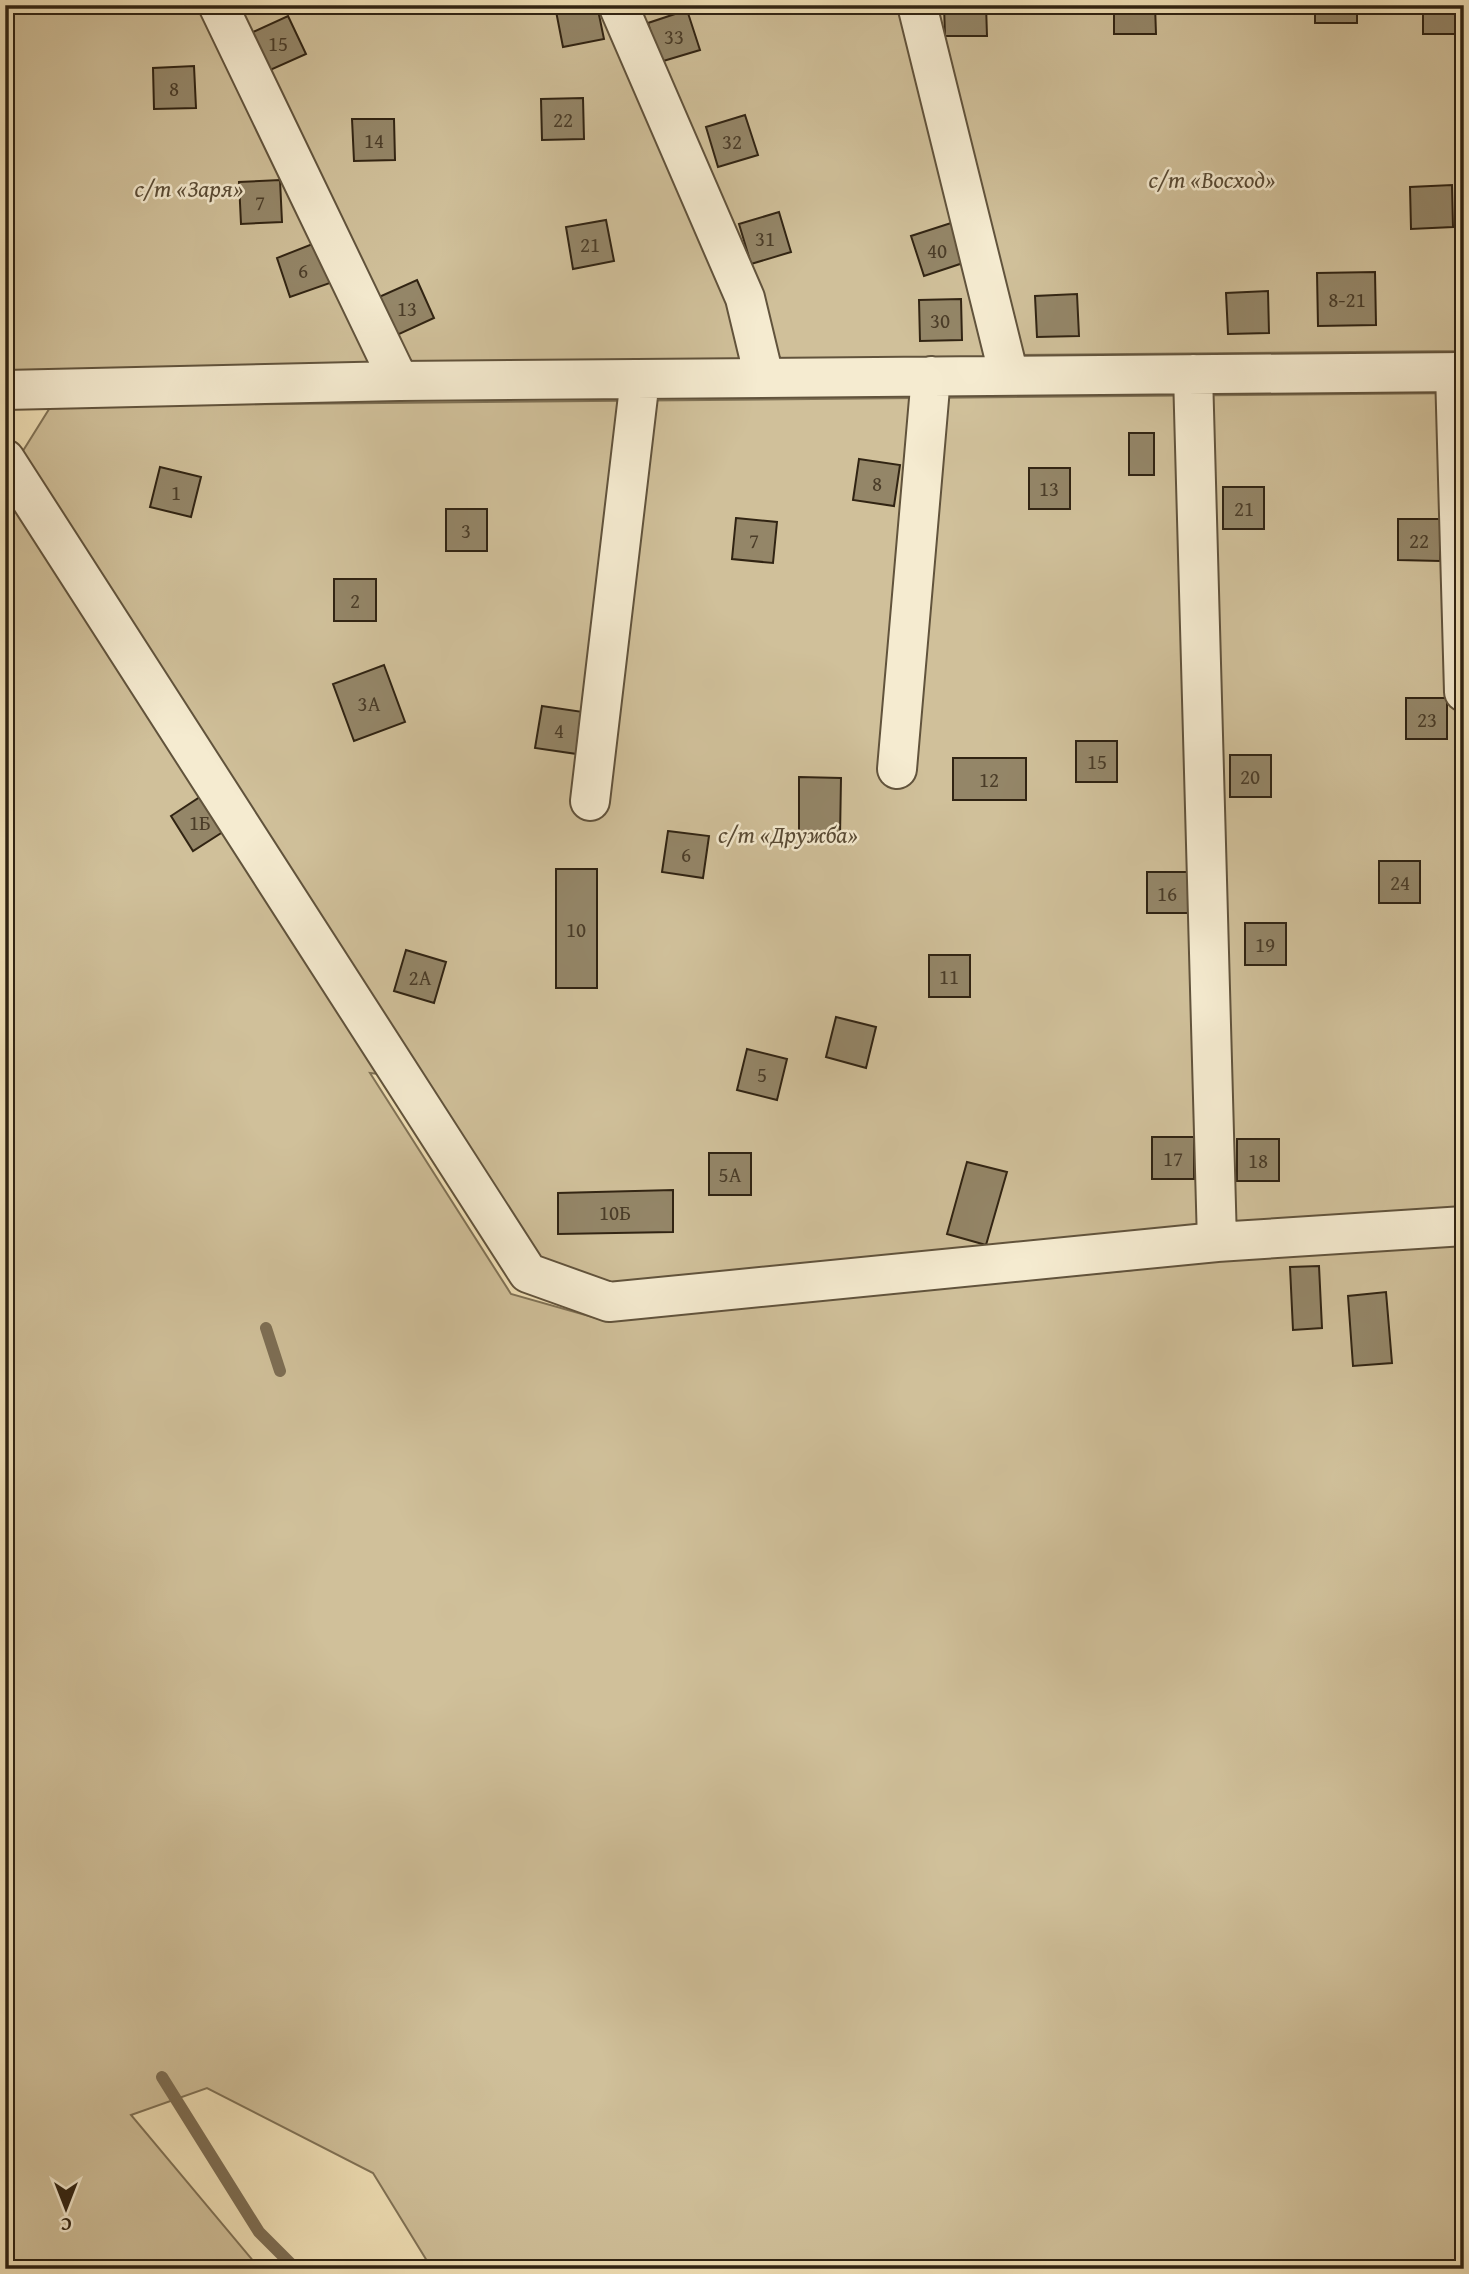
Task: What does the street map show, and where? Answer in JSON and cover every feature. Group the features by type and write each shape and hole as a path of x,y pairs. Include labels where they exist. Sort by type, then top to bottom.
{"street":[{"path":"218,5 399,381"},
{"path":"618,5 745,298 764,377"},
{"path":"917,5 1009,376"},
{"path":"5,390 399,381 1459,372 1464,692"},
{"path":"1193,374 1217,1242"},
{"path":"897,769 931,376"},
{"path":"590,801 640,379"},
{"path":"5,459 528,1273 609,1302 1217,1242 1464,1226"}],"green space":[{"name":"с/т «Заря»","path":"5,5 903,5 994,359 5,375"},
{"name":"с/т «Восход»","path":"928,5 1464,5 1464,351 1015,355"},
{"name":"с/т «Дружба»","path":"1464,393 1464,2269 432,2269 373,2173 207,2088 131,2115 260,2269 5,2269 5,492 21,454 51,406","holes":["370,1073 425,1079 533,1258 614,1290 1140,1236 1133,1270 603,1320 511,1294"]}],"building":[{"path":"597,5 604,39 563,47 555,6"},
{"path":"944,5 986,5 987,36 945,36"},
{"path":"1114,5 1155,5 1156,34 1114,34"},
{"path":"1315,5 1357,5 1357,23 1315,23"},
{"path":"1423,5 1464,5 1464,34 1423,34"},
{"path":"687,10 700,50 660,62 648,23"},
{"path":"288,16 306,54 268,71 251,33"},
{"path":"194,66 196,108 154,109 153,68"},
{"path":"583,98 584,139 542,140 541,99"},
{"path":"745,115 758,155 718,167 706,127"},
{"path":"352,119 394,119 395,160 354,161"},
{"path":"280,180 282,222 241,224 239,182"},
{"path":"1452,185 1453,227 1411,229 1410,187"},
{"path":"779,212 791,252 751,264 739,224"},
{"path":"606,220 614,261 573,269 566,227"},
{"path":"951,223 963,263 924,276 911,236"},
{"path":"315,243 330,283 290,297 277,258"},
{"path":"1375,272 1376,325 1318,326 1317,273"},
{"path":"417,280 434,318 397,335 379,297"},
{"path":"1268,291 1269,333 1228,334 1226,293"},
{"path":"1077,294 1079,336 1037,337 1035,296"},
{"path":"961,299 962,340 920,341 919,300"},
{"path":"1129,433 1154,433 1154,475 1129,475"},
{"path":"859,459 900,465 894,506 853,500"},
{"path":"160,467 201,477 191,517 150,507"},
{"path":"1029,468 1070,468 1070,509 1029,509"},
{"path":"1223,487 1264,487 1264,529 1223,529"},
{"path":"446,509 487,509 487,551 446,551"},
{"path":"736,518 777,522 773,563 732,559"},
{"path":"1398,519 1440,519 1440,561 1398,560"},
{"path":"334,579 376,579 376,621 334,621"},
{"path":"384,665 405,722 354,741 333,684"},
{"path":"1406,698 1447,698 1447,739 1406,739"},
{"path":"542,706 583,712 577,754 535,748"},
{"path":"1076,741 1117,741 1117,782 1076,782"},
{"path":"1230,755 1271,755 1271,797 1230,797"},
{"path":"953,758 1026,758 1026,800 953,800"},
{"path":"799,777 841,778 840,837 799,837"},
{"path":"206,793 229,828 193,851 171,816"},
{"path":"668,831 709,836 703,878 662,872"},
{"path":"1379,861 1420,861 1420,903 1379,903"},
{"path":"556,869 597,869 597,988 556,988"},
{"path":"1147,872 1188,872 1188,913 1147,913"},
{"path":"1245,923 1286,923 1286,965 1245,965"},
{"path":"406,950 446,962 434,1003 394,991"},
{"path":"929,955 970,955 970,997 929,997"},
{"path":"836,1017 876,1027 866,1068 826,1057"},
{"path":"747,1049 787,1059 777,1100 737,1090"},
{"path":"1152,1137 1194,1137 1194,1179 1152,1179"},
{"path":"1237,1139 1279,1139 1279,1181 1237,1181"},
{"path":"709,1153 751,1153 751,1195 709,1195"},
{"path":"967,1162 1007,1172 986,1245 947,1234"},
{"path":"673,1190 673,1232 558,1234 558,1193"},
{"path":"1319,1266 1322,1328 1293,1330 1290,1267"},
{"path":"1386,1292 1392,1363 1353,1366 1348,1296"}],"waterway":[{"path":"266,1328 280,1371"},
{"path":"162,2077 259,2232 296,2269"}]}
